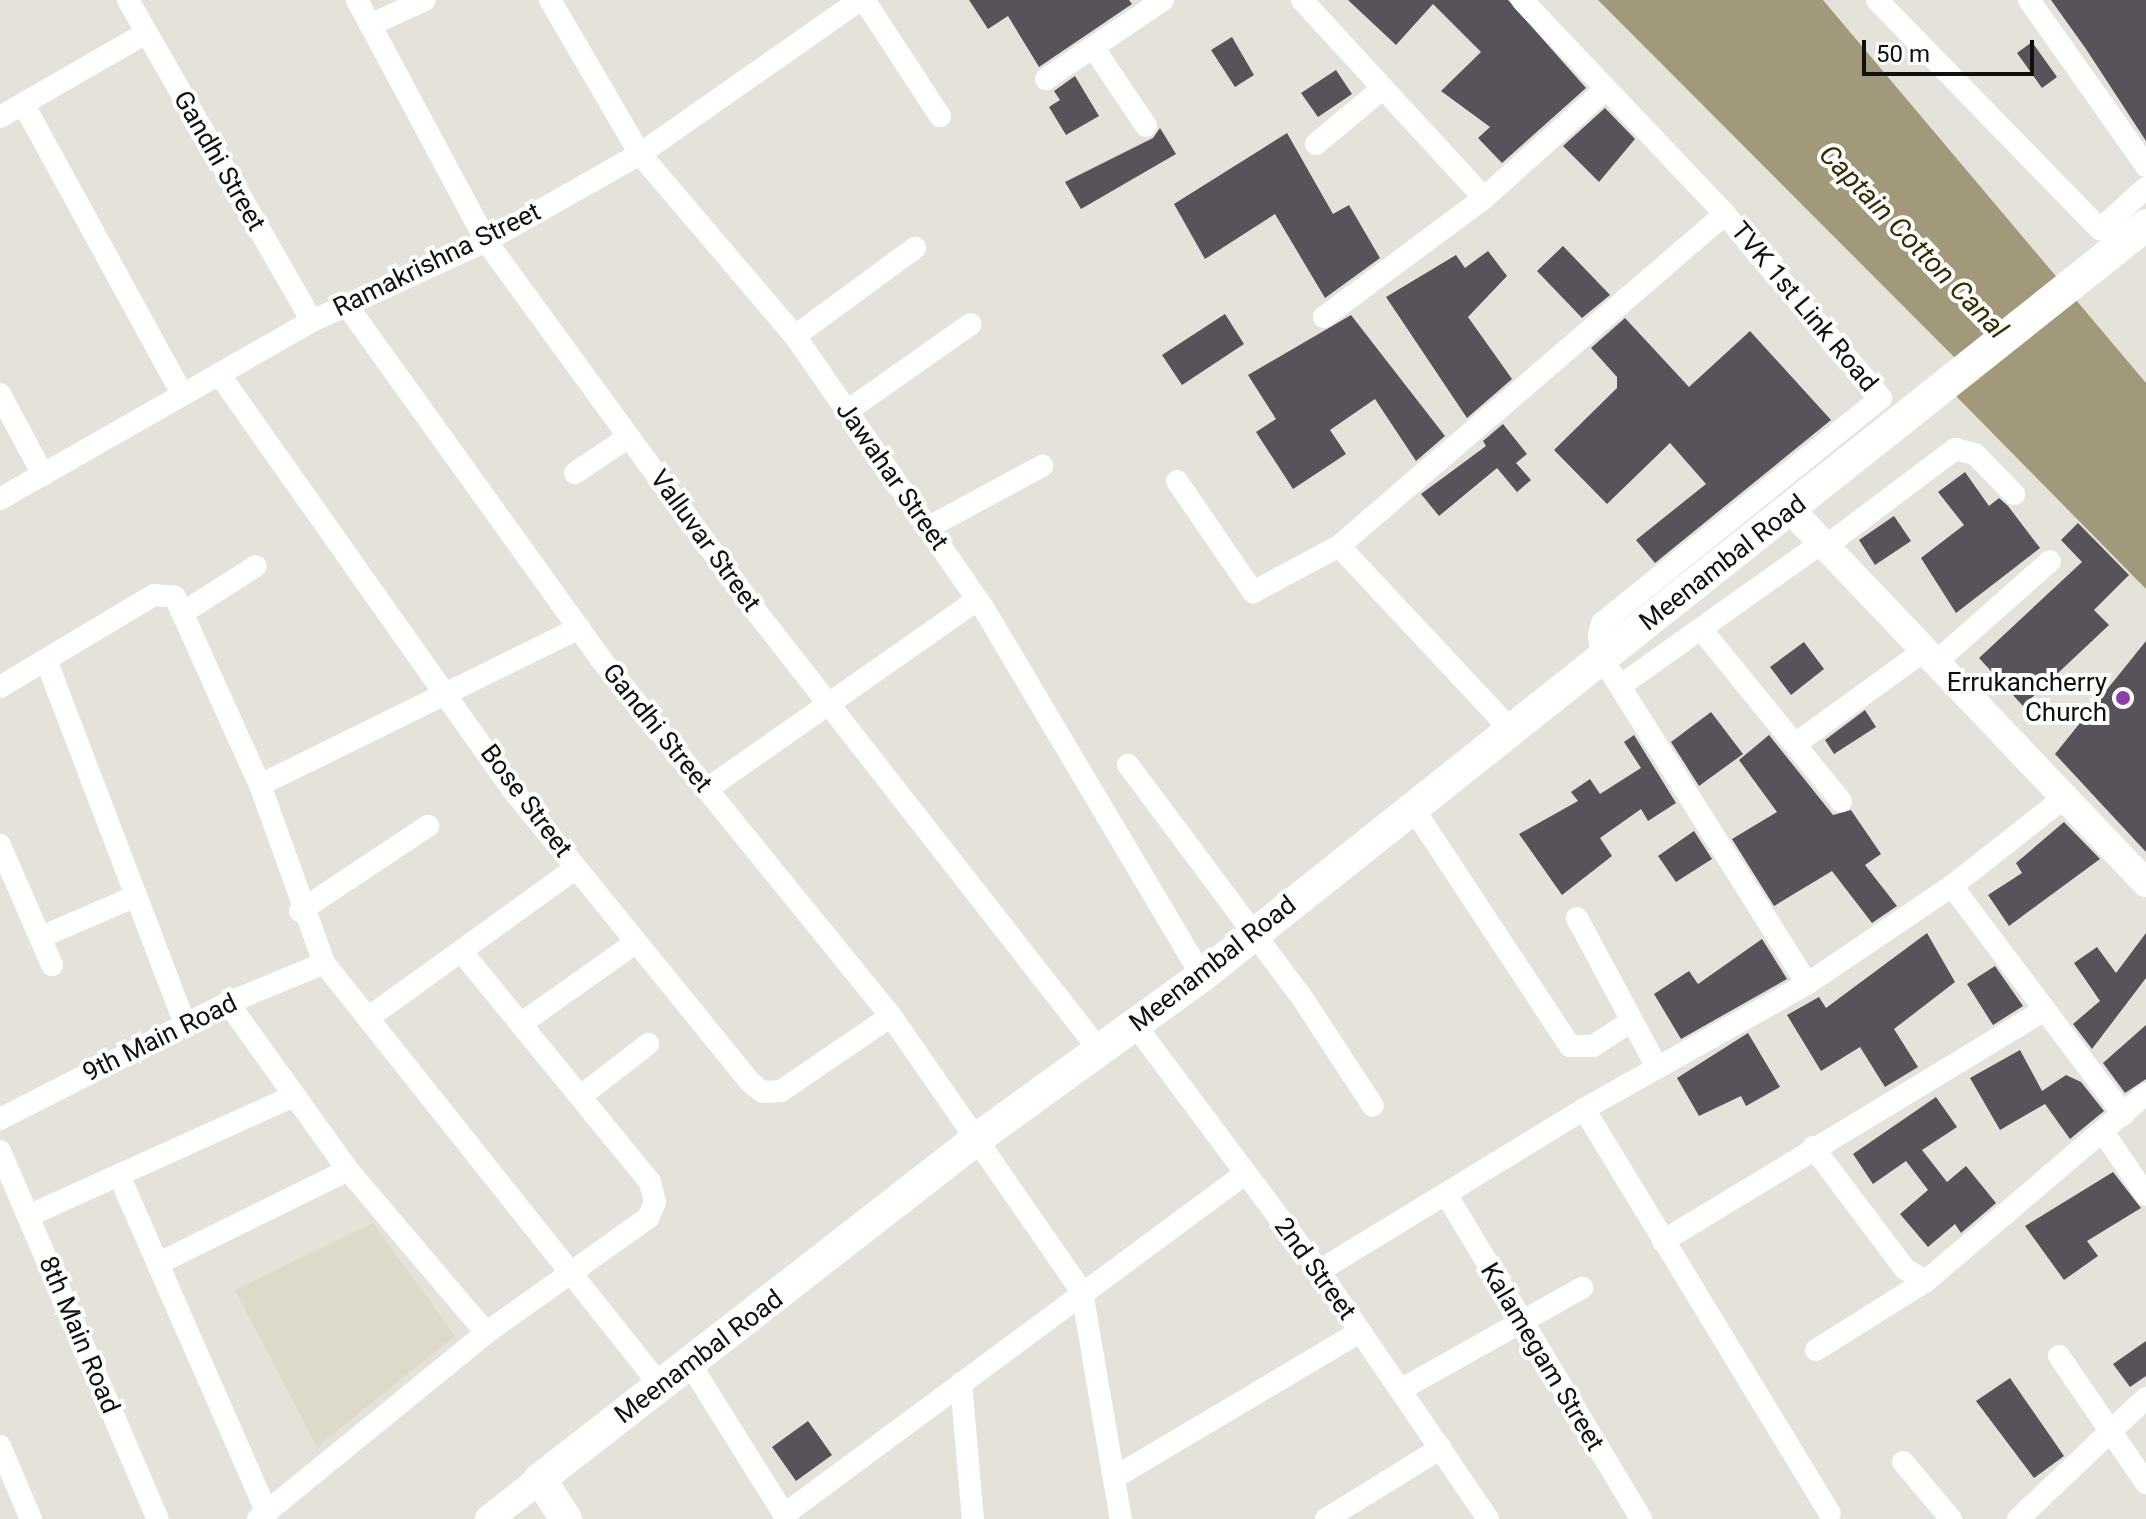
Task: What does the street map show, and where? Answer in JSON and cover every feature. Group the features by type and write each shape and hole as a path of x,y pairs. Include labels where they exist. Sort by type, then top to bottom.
{"main road":[{"name":"Meenambal Road","path":"540,1479 660,1385 692,1367 978,1138 1202,976 2070,291 2146,225"},
{"path":"540,1479 566,1519"}],"street":[{"name":"Gandhi Street","path":"128,0 312,321"},
{"name":"Valluvar Street","path":"357,0 486,241 832,708 1100,1051"},
{"path":"370,25 425,0"},
{"name":"Jawahar Street","path":"550,0 640,154 795,336 977,600 1202,976"},
{"path":"862,0 940,116"},
{"name":"Ramakrishna Street","path":"0,499 312,321 486,241 640,154 862,0"},
{"path":"1046,79 1163,0"},
{"path":"1302,0 1484,198"},
{"name":"TVK 1st Link Road","path":"1522,0 1725,214 1881,398 1602,623 1602,658"},
{"path":"1877,0 2100,229 2146,188"},
{"path":"2029,0 2146,166"},
{"path":"0,117 25,107 146,33"},
{"path":"1093,47 1146,126"},
{"path":"1316,144 1383,88"},
{"path":"1324,317 1484,198 1606,89"},
{"path":"25,107 183,395"},
{"path":"1177,481 1253,592 1339,546 1725,214"},
{"path":"795,336 915,248"},
{"name":"Gandhi Street","path":"348,307 579,628 891,1016 1082,1292"},
{"path":"847,411 971,324"},
{"name":"Bose Street","path":"219,374 576,868 635,943 763,1092 781,1091 891,1016"},
{"path":"0,394 43,475"},
{"path":"575,473 629,437"},
{"path":"1620,686 1955,449 1975,454 2014,494"},
{"path":"927,528 1042,466"},
{"path":"1791,510 2146,883"},
{"path":"1339,546 1513,732"},
{"path":"1798,742 1931,656 2050,561"},
{"path":"184,612 256,566"},
{"path":"0,687 154,595 175,597 260,785 300,911 324,963 660,1385"},
{"path":"707,789 832,708 977,600"},
{"path":"260,785 445,689 579,628"},
{"path":"1701,629 1798,742 1841,801"},
{"path":"1602,658 1807,984"},
{"path":"46,660 185,1024"},
{"path":"1128,765 1373,1106"},
{"path":"1319,1271 1584,1109 1807,984 1952,886 2065,797"},
{"path":"1413,808 1570,1046 1593,1046 1630,1022"},
{"path":"300,911 428,826"},
{"path":"0,845 52,965"},
{"path":"368,1018 464,955 576,868"},
{"path":"1952,886 2041,1012 2124,1115"},
{"path":"41,937 136,896"},
{"path":"1577,918 1630,1022 1657,1067"},
{"path":"522,1023 635,943"},
{"path":"121,1180 159,1263 262,1515 486,1333 576,1276 648,1218 655,1202 650,1182 464,955"},
{"name":"9th Main Road","path":"0,1119 228,1003 324,963"},
{"path":"228,1003 291,1097 348,1170 486,1333"},
{"path":"1663,1241 1813,1147 2041,1012"},
{"name":"2nd Street","path":"1135,1025 1319,1271 1488,1519"},
{"path":"581,1096 648,1044"},
{"path":"1816,1350 1926,1281 2146,1094"},
{"path":"28,1216 121,1180 291,1097"},
{"path":"1584,1109 1830,1513"},
{"path":"2103,1132 2146,1195"},
{"path":"1813,1147 1905,1269 1926,1281"},
{"name":"8th Main Road","path":"0,1151 158,1519"},
{"path":"159,1263 348,1170"},
{"path":"692,1367 786,1516 1082,1292 1246,1173"},
{"name":"Kalamegam Street","path":"1446,1194 1518,1323 1641,1519"},
{"path":"1400,1390 1582,1288"},
{"path":"1082,1292 1117,1476 1121,1519"},
{"path":"1117,1476 1360,1332"},
{"path":"2059,1356 2146,1483"},
{"path":"961,1383 973,1519"},
{"path":"2018,1519 2108,1426 2146,1398"},
{"path":"0,1446 31,1519"},
{"path":"1326,1519 1441,1448"},
{"path":"1903,1462 1951,1519"},
{"name":"Meenambal Road","path":"489,1519 540,1479"}],"shaded area":[{"path":"373,1223 455,1336 317,1447 235,1290"}],"water":[{"name":"Captain Cotton Canal","path":"1598,0 1823,0 2146,383 2146,589 1953,393 1970,373"}],"building":[{"path":"969,0 1129,0 1132,4 1039,67 1008,16 988,29"},
{"path":"1348,0 1508,0 1586,88 1502,163 1478,138 1490,127 1441,91 1481,52 1433,4 1396,45"},
{"path":"2051,0 2146,0 2146,141 2086,49"},
{"path":"1232,37 1254,75 1235,87 1211,50"},
{"path":"2032,42 2057,77 2042,88 2017,53"},
{"path":"1336,70 1352,94 1318,117 1301,93"},
{"path":"1075,76 1099,116 1066,135 1049,107 1060,100 1054,91"},
{"path":"1605,108 1635,139 1599,182 1563,146"},
{"path":"1160,128 1176,154 1081,209 1065,182 1153,138"},
{"path":"1287,133 1333,214 1349,205 1380,258 1325,298 1275,214 1205,259 1174,204"},
{"path":"1563,246 1610,295 1582,318 1537,271"},
{"path":"1488,251 1507,276 1468,317 1512,379 1467,418 1386,297 1456,255 1465,268"},
{"path":"1225,314 1244,344 1182,385 1162,355"},
{"path":"1351,315 1445,436 1416,461 1375,399 1330,430 1346,454 1293,489 1256,432 1276,419 1248,375"},
{"path":"1625,318 1689,387 1750,331 1831,420 1655,563 1636,540 1706,484 1670,443 1607,504 1554,450 1617,388 1617,377 1591,348"},
{"path":"1503,424 1527,454 1516,463 1531,480 1517,492 1497,468 1439,516 1421,494 1486,446 1483,441"},
{"path":"1965,472 1989,506 1999,498 2040,548 1956,613 1921,558 1964,525 1938,492"},
{"path":"1894,516 1911,541 1875,565 1859,540"},
{"path":"2078,523 2129,575 2094,610 2109,625 2023,706 1979,658 2082,562 2061,540"},
{"name":"Errukancherry Church","path":"2146,641 2146,852 2055,754"},
{"path":"1804,642 1824,669 1791,695 1770,667"},
{"path":"1865,710 1876,727 1834,754 1825,740"},
{"path":"1711,712 1743,754 1699,786 1671,742"},
{"path":"1634,735 1676,803 1648,821 1641,809 1600,838 1612,856 1562,895 1519,834 1578,801 1571,792 1590,779 1600,794 1641,768 1624,742"},
{"path":"1769,735 1833,815 1851,810 1881,854 1865,865 1897,906 1872,923 1832,871 1774,906 1732,839 1777,812 1739,760"},
{"path":"2064,822 2100,859 2009,926 1988,895 2022,873 2016,863"},
{"path":"1694,831 1712,859 1676,882 1658,856"},
{"path":"1927,933 1955,982 1894,1029 1918,1067 1885,1087 1860,1047 1821,1071 1787,1015 1819,997 1826,1008"},
{"path":"2146,933 2146,978 2092,1049 2073,1024 2100,1001 2074,963 2097,947 2116,973"},
{"path":"1762,939 1787,979 1681,1039 1654,994 1689,971 1698,984"},
{"path":"1995,966 2023,1006 1993,1025 1967,984"},
{"path":"2146,1025 2146,1079 2125,1093 2103,1063"},
{"path":"1748,1033 1780,1087 1746,1106 1741,1096 1699,1116 1677,1078"},
{"path":"2020,1050 2042,1091 2066,1075 2081,1082 2104,1111 2070,1139 2045,1104 2000,1130 1970,1078"},
{"path":"1936,1097 1957,1127 1922,1150 1947,1182 1966,1166 1996,1203 1961,1233 1955,1224 1928,1247 1900,1214 1928,1190 1906,1161 1873,1184 1853,1154"},
{"path":"2113,1172 2141,1208 2087,1241 2098,1256 2064,1280 2025,1226"},
{"path":"2146,1341 2146,1376 2130,1387 2113,1364"},
{"path":"2010,1378 2064,1456 2034,1478 1976,1401"},
{"path":"808,1421 832,1455 796,1481 772,1447"}],"place":[{"name":"Errukancherry Church","path":"2123,698"}]}
